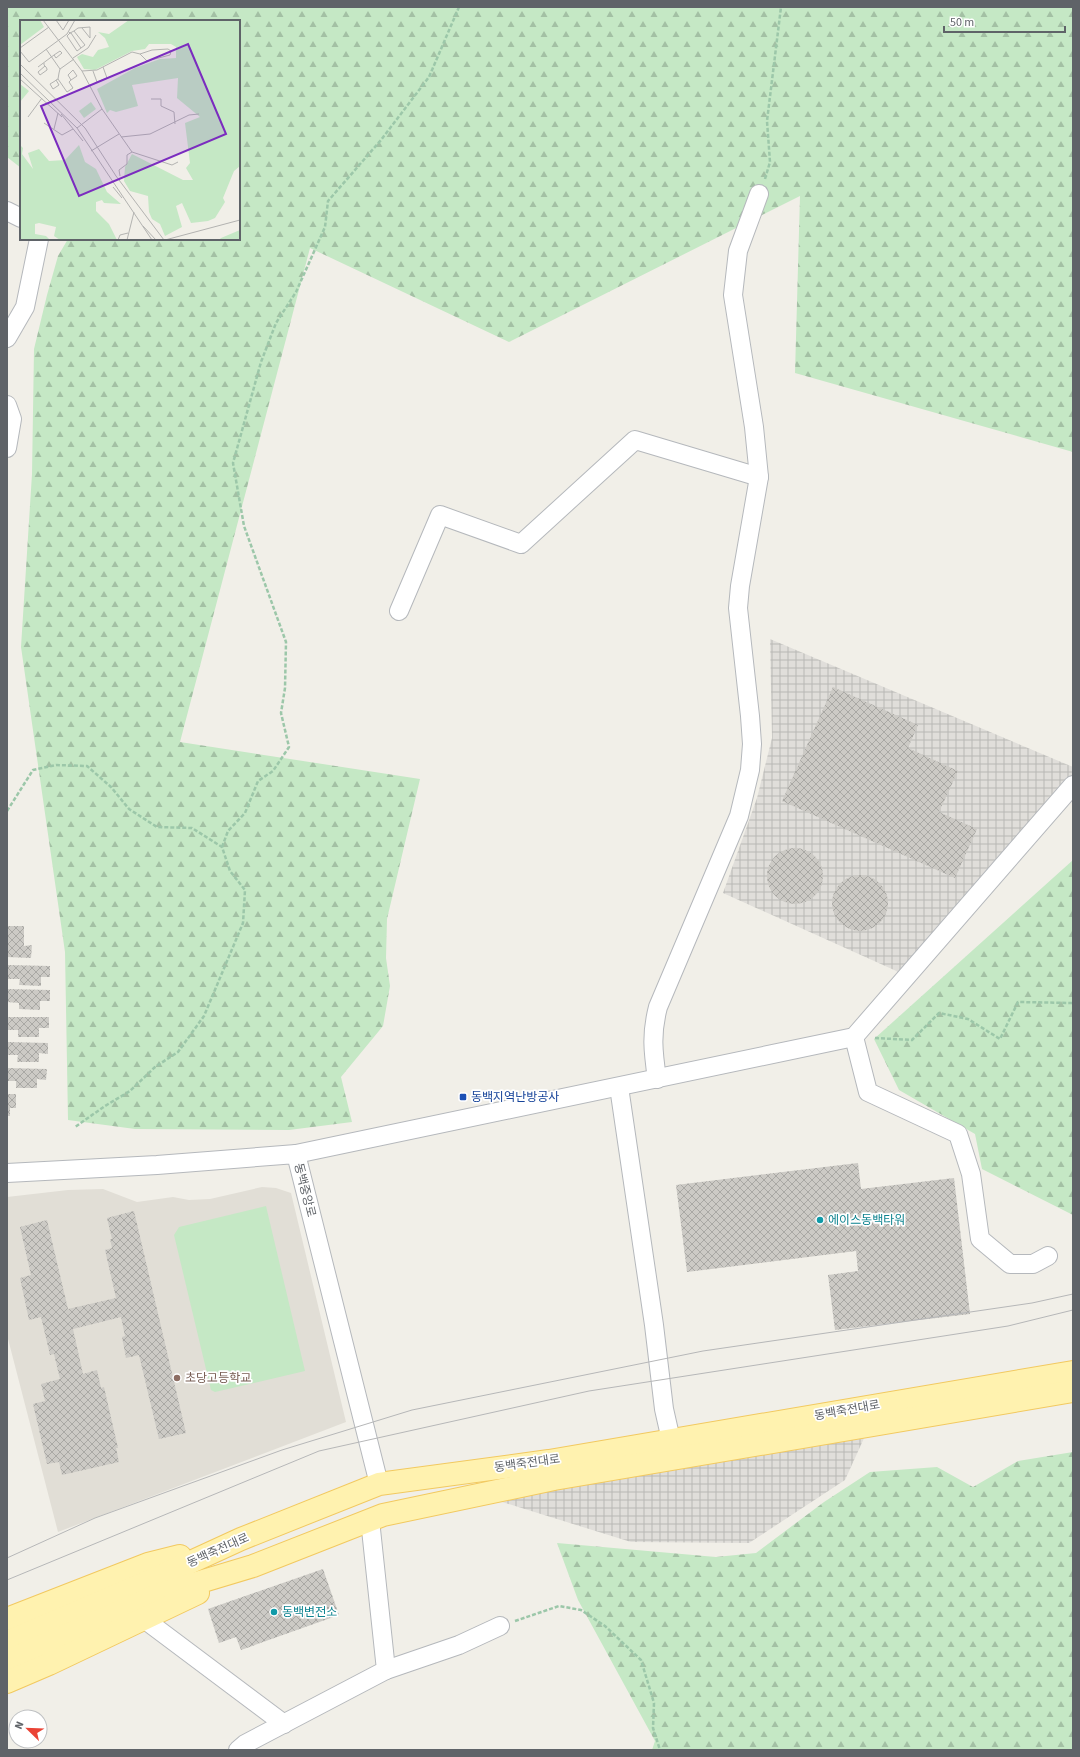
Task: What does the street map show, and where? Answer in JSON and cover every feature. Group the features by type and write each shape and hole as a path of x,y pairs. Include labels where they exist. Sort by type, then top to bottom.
{"main road":[{"name":"동백죽전대로","path":"7,1642 241,1540 379,1484 549,1461 1073,1372"},
{"name":"동백죽전대로","path":"7,1661 160,1594 253,1566 383,1515 554,1479 1073,1391"},
{"path":"7,1619 148,1564 241,1540"},
{"path":"7,1682 144,1620 253,1566"}],"street":[{"path":"657,1079 652,1044 654,1022 658,1007 739,816 750,770 752,744 750,716 738,608 740,586 759,476 754,427 733,295 738,251 759,194"},
{"path":"7,211 20,218"},
{"path":"7,338 25,308 39,240"},
{"path":"7,405 12,419 7,448"},
{"path":"399,611 440,515 521,544 635,440 759,476"},
{"path":"296,1154 854,1037 1073,785"},
{"path":"854,1037 868,1092 958,1134 971,1174 980,1239 1010,1264 1033,1264 1048,1256"},
{"path":"619,1087 653,1317 664,1409 671,1440"},
{"name":"동백중앙로","path":"7,1173 165,1164 296,1154 379,1484"},
{"path":"370,1520 386,1670"},
{"path":"144,1620 284,1724"},
{"path":"238,1750 245,1744 386,1670 459,1646 500,1626"}],"path":[{"path":"75,1126 130,1091 155,1067 178,1052 204,1016 243,923 245,890 230,871 222,847 228,831 245,813 258,781 273,770 289,747 281,713 285,688 286,642 244,526 233,463 261,362 276,323 296,292 325,227 328,201 381,140 429,77 459,7"},
{"path":"759,194 770,162 767,121 781,7"},
{"path":"7,811 33,770 56,766 87,766 111,787 129,809 157,827 192,828 222,847"},
{"path":"854,1037 912,1040 939,1013 968,1019 1000,1040 1018,1002 1073,1003"},
{"path":"500,1626 559,1606 581,1610 605,1626 641,1660 654,1703 654,1728 660,1750"}],"shaded area":[{"path":"770,639 1073,767 1073,781 903,974 723,893 757,798 772,738"},
{"name":"초당고등학교","path":"262,1187 276,1188 291,1193 346,1422 58,1532 7,1335 7,1197 68,1190 103,1189 137,1202 173,1197 189,1200 210,1199"},
{"path":"865,1436 845,1480 749,1543 631,1542 502,1502 532,1492"}],"green space":[{"path":"7,7 1073,7 1073,452 795,373 800,196 509,342 310,248 180,742 420,779 387,919 386,958 390,986 383,1026 341,1077 352,1122 289,1130 135,1129 68,1120 65,952 21,647 32,474 34,349 58,256 67,240 240,240 240,20 20,20 20,167 7,157"},
{"path":"1073,860 1073,1215 982,1169 975,1134 899,1090 874,1039"},
{"path":"266,1206 305,1371 215,1392 211,1390 174,1235 179,1227"},
{"path":"1073,1452 1073,1750 652,1750 655,1741 578,1600 557,1543 716,1557 756,1553 824,1502 870,1472 937,1467 973,1487 1018,1461"}],"building":[{"path":"833,687 918,725 908,748 958,771 939,812 977,829 955,878 782,801"},
{"path":"795,848 810,853 818,861 823,876 818,891 810,899 795,904 780,899 772,891 767,876 772,861 780,853"},
{"path":"860,875 875,880 883,888 888,903 883,918 875,926 860,931 845,926 837,918 832,903 837,888 845,880"},
{"path":"7,926 24,926 24,946 32,945 31,958 7,957"},
{"path":"7,965 50,966 50,977 41,977 41,986 19,985 20,979 7,979"},
{"path":"7,989 50,990 50,1001 40,1001 40,1010 19,1009 19,1003 7,1002"},
{"path":"7,1017 49,1017 49,1028 39,1028 39,1037 18,1037 18,1030 7,1030"},
{"path":"7,1042 48,1043 48,1054 39,1053 39,1062 17,1062 18,1055 7,1055"},
{"path":"7,1068 47,1069 46,1080 37,1079 37,1088 16,1088 16,1081 7,1081"},
{"path":"7,1094 16,1094 16,1108 10,1108 10,1116 7,1116"},
{"name":"에이스동백타워","path":"858,1163 861,1189 954,1178 970,1314 835,1330 828,1275 858,1271 856,1251 687,1272 676,1185"},
{"path":"134,1211 186,1433 159,1439 139,1355 126,1358 122,1337 125,1336 121,1317 73,1329 83,1374 97,1370 101,1388 104,1387 118,1448 116,1448 119,1462 62,1475 59,1462 47,1464 33,1404 45,1401 41,1384 60,1379 54,1354 50,1355 41,1317 29,1320 20,1278 31,1275 20,1227 47,1220 68,1309 116,1298 105,1250 112,1248 110,1239 112,1239 107,1218"},
{"name":"동백변전소","path":"323,1569 339,1615 241,1650 236,1637 219,1643 208,1609"}],"tram line":[{"path":"7,1558 95,1518 282,1450 412,1410 703,1351 1032,1303 1073,1294"},
{"path":"7,1580 319,1451 589,1391 1008,1326 1073,1310"}],"place":[{"name":"동백지역난방공사","path":"463,1097"},
{"name":"에이스동백타워","path":"820,1220"},
{"name":"초당고등학교","path":"177,1378"},
{"name":"동백변전소","path":"274,1612"}]}
